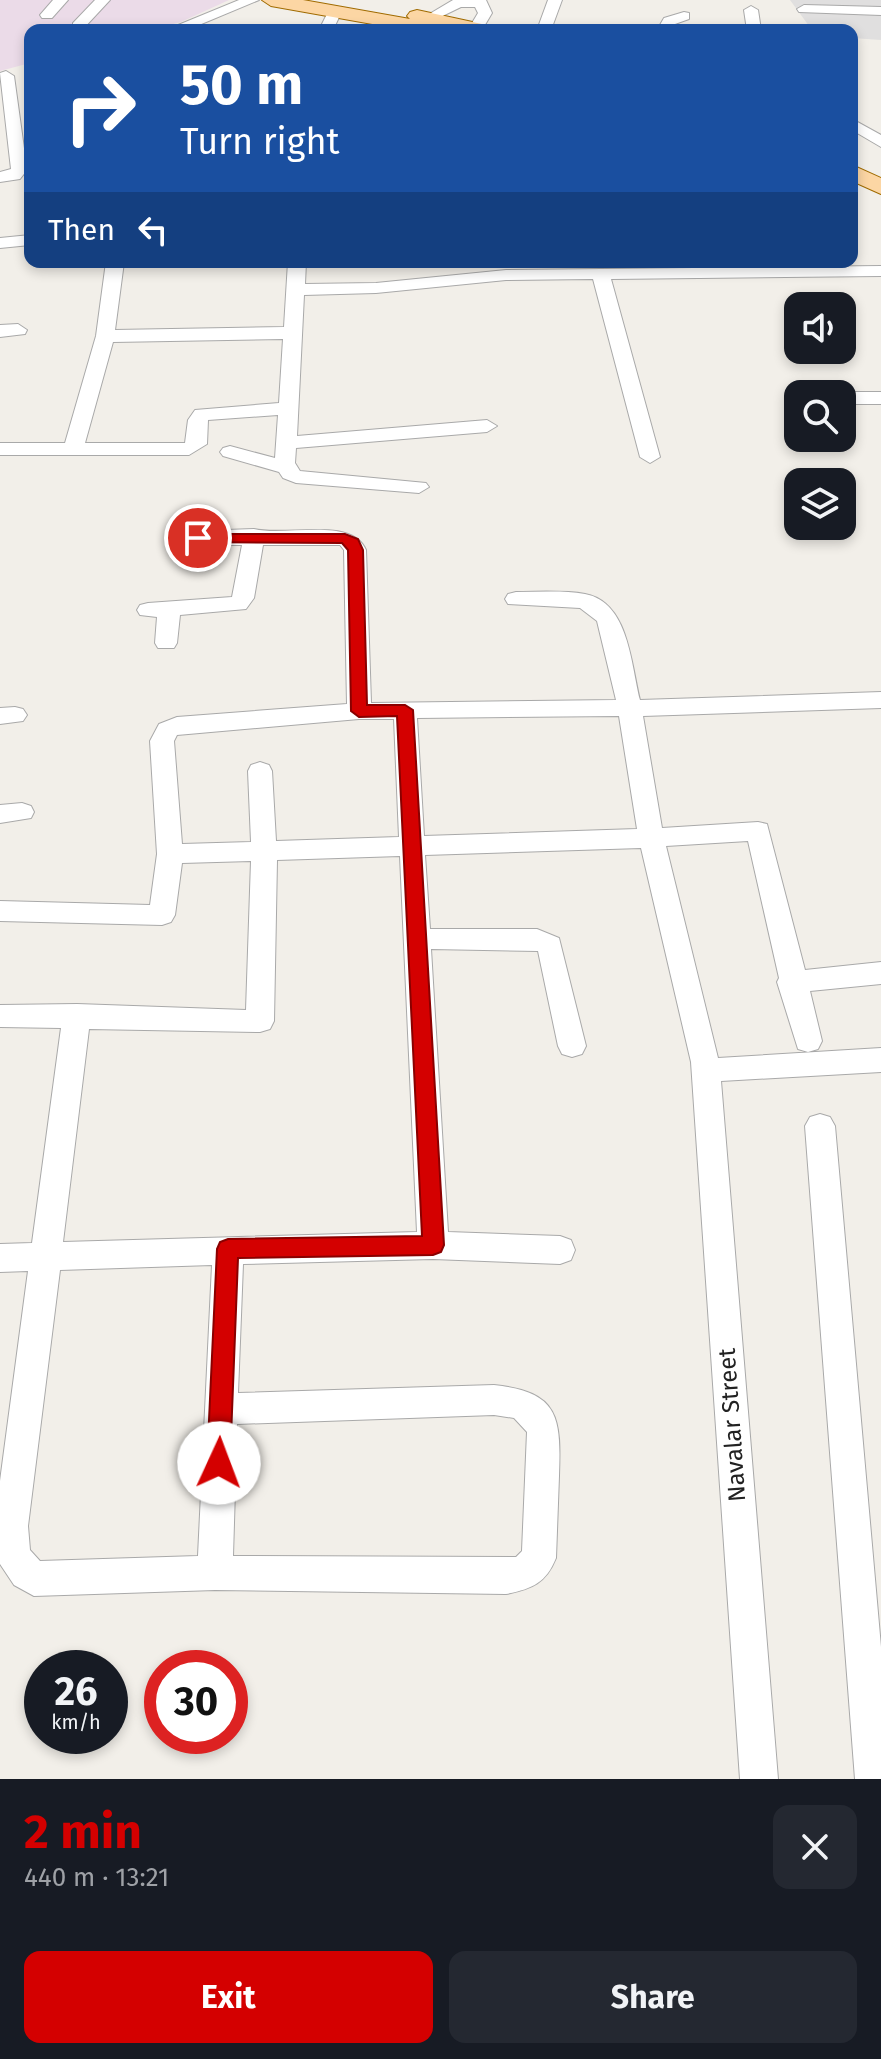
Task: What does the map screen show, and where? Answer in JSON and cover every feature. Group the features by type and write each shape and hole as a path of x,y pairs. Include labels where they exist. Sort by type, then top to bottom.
{"main road":[{"path":"271,0 335,13 433,24"},
{"path":"858,159 881,171"},
{"path":"858,175 881,187"}],"street":[{"path":"47,15 61,0"},
{"path":"80,24 103,0"},
{"path":"189,24 252,0"},
{"path":"546,24 555,0"},
{"path":"804,9 878,7"},
{"path":"751,10 753,24"},
{"path":"667,24 684,16"},
{"path":"222,24 240,19"},
{"path":"0,177 14,175 19,170 8,75"},
{"path":"858,124 881,125"},
{"path":"858,127 881,142"},
{"path":"0,243 24,241"},
{"path":"73,451 105,336 114,268"},
{"path":"296,268 286,443 290,474 419,487"},
{"path":"294,290 376,288 506,275 881,271"},
{"path":"600,273 650,457"},
{"path":"105,336 292,333"},
{"path":"856,398 881,398"},
{"path":"0,449 189,449 197,444 198,420 202,414 288,408"},
{"path":"286,443 487,426"},
{"path":"230,452 287,468"},
{"path":"166,643 158,610 238,604 243,598 254,536"},
{"path":"198,538 345,538 352,543 355,550 359,711"},
{"name":"Navalar Street","path":"516,599 584,601 597,607 608,619 630,708 651,838 706,1070 759,1779"},
{"path":"0,911 162,915 170,854 162,741 167,730 177,725 359,711 630,708 881,700"},
{"path":"405,710 433,1245"},
{"path":"0,1016 77,1015 260,1021 264,851 260,771"},
{"path":"170,854 651,838 758,831 791,982 808,1041"},
{"path":"418,939 537,939 550,945 572,1046"},
{"path":"791,982 881,973"},
{"path":"77,1015 11,1526 11,1553 21,1568 34,1579 215,1573 506,1577 526,1573 539,1558 544,1429 535,1412 519,1403 494,1400 221,1409"},
{"path":"706,1070 881,1060"},
{"path":"820,1126 874,1779"},
{"path":"0,1258 433,1245 560,1250"},
{"path":"215,1573 228,1249"}],"shaded area":[{"path":"0,0 229,0 173,24 24,24 24,65 0,71"},
{"path":"790,0 881,0 881,40 858,38 858,24 808,24"}],"route":[{"path":"198,538 345,538 355,550 359,711 405,710 433,1245 228,1249 219,1463"}]}
